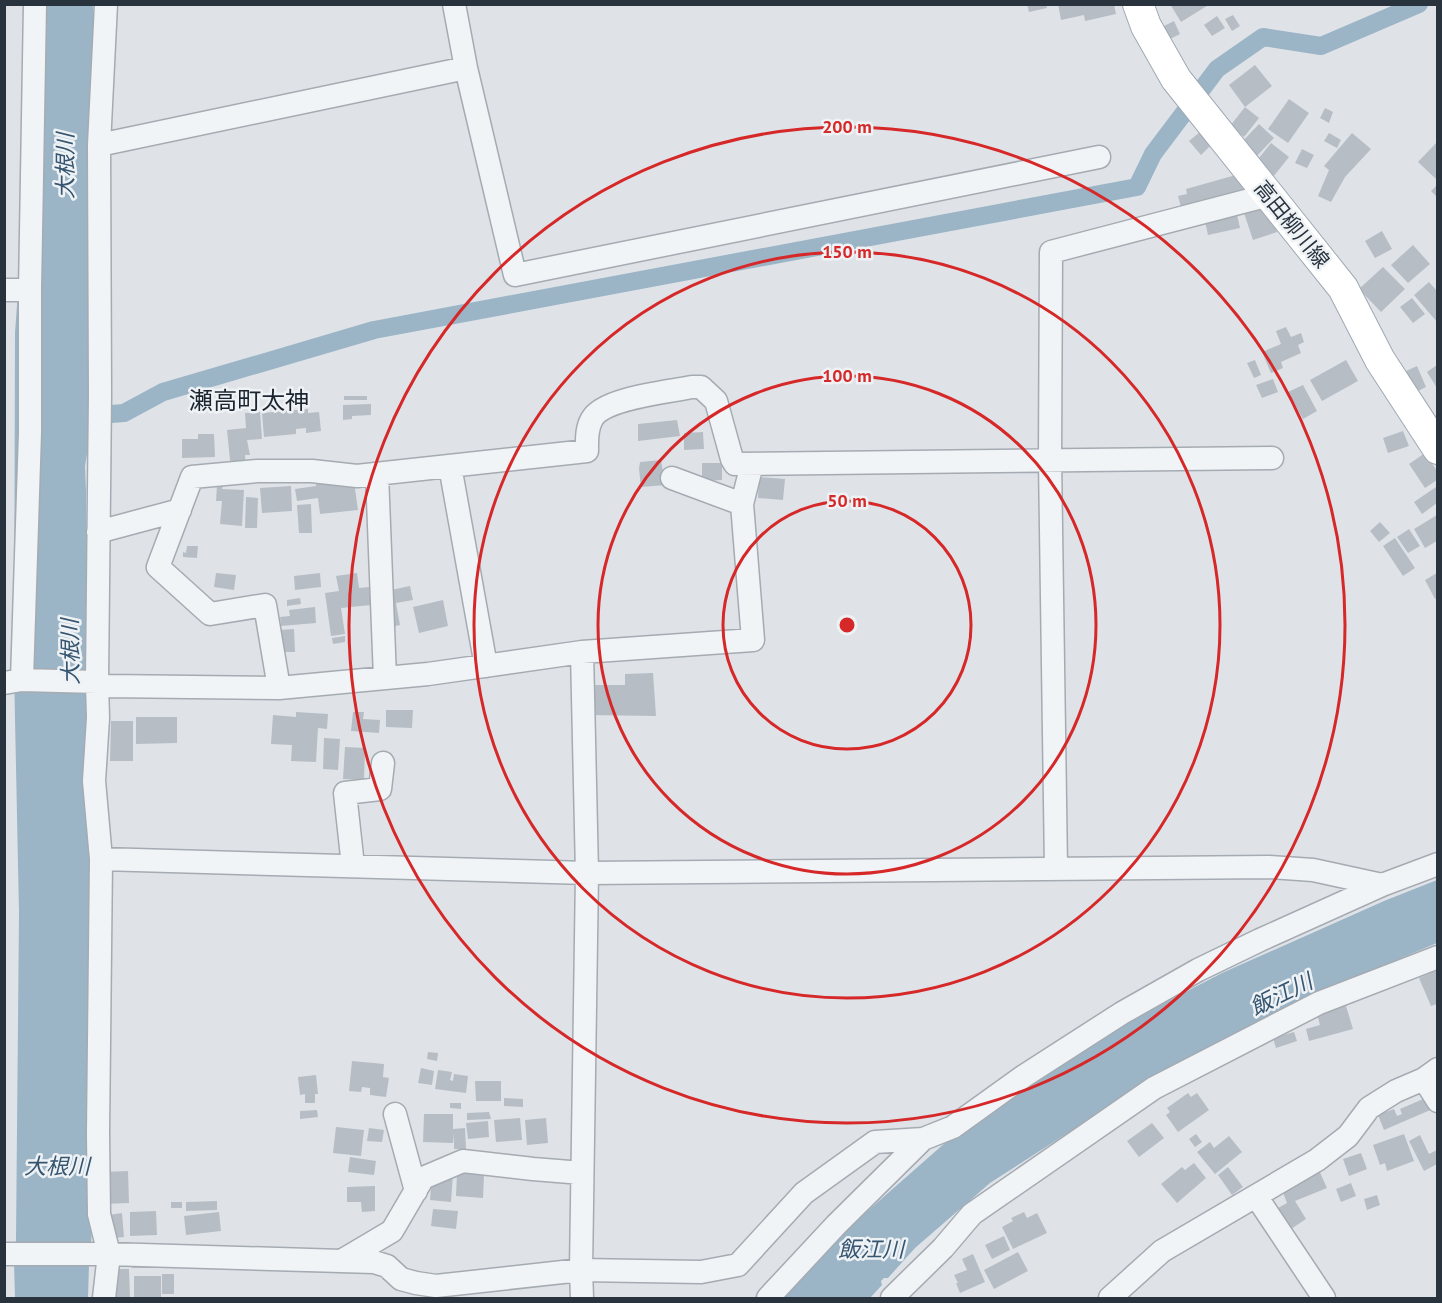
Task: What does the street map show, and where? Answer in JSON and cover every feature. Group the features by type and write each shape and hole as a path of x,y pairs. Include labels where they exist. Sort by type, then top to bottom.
{"main road":[{"name":"高田柳川線","path":"1138,4 1146,26 1176,79 1343,288 1380,360 1437,449"}],"street":[{"path":"35,4 30,432 13,681 97,682 106,686 279,688 428,674 582,652 753,640 742,504 752,464"},
{"path":"104,1299 106,1254 99,1214 98,1132 101,859 94,781 98,718 99,145 106,4"},
{"path":"454,4 466,68 516,275 1099,157"},
{"path":"99,145 466,68"},
{"path":"1056,869 1050,460 1051,252 1269,195"},
{"path":"4,290 30,290"},
{"path":"279,688 265,605 210,614 158,567 192,477 257,471 312,471 357,476 587,451 588,428 592,417 603,408 616,402 692,387 701,387 716,401 735,464 1272,458"},
{"path":"450,466 486,666"},
{"path":"377,474 385,678"},
{"path":"672,478 742,504"},
{"path":"98,532 180,510"},
{"path":"582,652 587,873 582,1299"},
{"path":"353,866 345,793 380,789 383,763"},
{"path":"101,859 587,873 1269,867 1313,870 1382,885"},
{"path":"8,1254 106,1254 374,1262 387,1266 401,1279 436,1286 581,1270 701,1272 738,1265 804,1193 875,1142 923,1139 953,1127 1034,1070 1122,1013 1198,970 1382,885 1437,864"},
{"path":"892,1299 943,1248 972,1214 1154,1088 1319,1003 1437,957"},
{"path":"1110,1299 1162,1251 1317,1160 1348,1136 1369,1108 1396,1091 1430,1074 1437,1101"},
{"path":"395,1114 416,1191"},
{"path":"768,1299 836,1225 923,1139"},
{"path":"341,1261 392,1231 423,1178 463,1161 582,1173"},
{"path":"1256,1196 1324,1299"}],"water":[{"name":"大根川","path":"46,5 93,5 93,287 88,347 95,404 88,405 90,436 85,466 88,671 86,705 98,1165 88,1298 15,1298 19,913 14,669 15,333 31,107"},
{"name":"飯江川","path":"1437,880 1437,943 1313,995 1253,1024 1145,1083 990,1183 915,1248 888,1278 881,1281 882,1285 870,1298 783,1298 838,1237 954,1135 1080,1052 1145,1013 1222,973"}],"building":[{"path":"1027,4 1046,4 1047,8 1029,12"},
{"path":"1058,4 1114,4 1116,14 1085,21 1084,15 1061,20"},
{"path":"1170,4 1210,4 1181,22"},
{"path":"1233,15 1240,26 1232,31 1225,19"},
{"path":"1217,16 1225,28 1212,36 1204,25"},
{"path":"1174,21 1180,34 1168,40 1162,27"},
{"path":"1255,65 1272,86 1245,107 1229,85"},
{"path":"1289,99 1309,113 1288,143 1268,129"},
{"path":"1245,107 1259,118 1244,137 1230,126"},
{"path":"1325,108 1333,112 1329,123 1320,118"},
{"path":"1259,124 1274,138 1254,159 1239,145"},
{"path":"1200,132 1211,145 1201,155 1189,141"},
{"path":"1329,133 1341,140 1337,148 1324,141"},
{"path":"1352,133 1371,149 1345,177 1331,202 1318,196 1329,170 1324,166"},
{"path":"1437,142 1437,177 1436,179 1418,162"},
{"path":"1271,143 1289,157 1273,177 1255,163"},
{"path":"1302,149 1314,155 1307,168 1295,163"},
{"path":"1243,173 1248,192 1182,211 1178,196 1187,194 1186,189"},
{"path":"1437,185 1437,197 1431,191"},
{"path":"1269,205 1277,232 1253,240 1244,213"},
{"path":"1236,210 1240,228 1208,235 1204,217"},
{"path":"1382,231 1392,249 1375,258 1365,241"},
{"path":"1413,245 1430,264 1408,283 1391,265"},
{"path":"1383,267 1405,289 1381,312 1359,289"},
{"path":"1429,282 1437,291 1437,322 1414,295"},
{"path":"1412,298 1425,314 1413,323 1400,307"},
{"path":"1286,327 1291,337 1301,333 1304,342 1298,345 1301,353 1281,362 1283,368 1271,373 1262,352 1281,344 1276,331"},
{"path":"1255,360 1261,375 1254,378 1247,363"},
{"path":"1346,360 1358,381 1322,401 1310,380"},
{"path":"1437,365 1437,388 1427,372"},
{"path":"1417,366 1426,387 1412,394 1402,373"},
{"path":"1273,379 1278,392 1262,398 1256,385"},
{"path":"1303,385 1317,411 1303,419 1288,392"},
{"path":"344,396 367,396 367,400 344,400"},
{"path":"371,404 371,415 352,416 352,419 343,420 343,405"},
{"path":"308,409 308,413 319,412 321,431 306,433 306,428 296,429 296,434 264,437 262,413"},
{"path":"260,412 262,439 247,440 250,455 245,455 246,469 231,470 227,430 246,428 245,413"},
{"path":"677,420 680,436 638,441 638,424"},
{"path":"1403,431 1409,446 1388,453 1383,438"},
{"path":"703,432 704,449 684,450 684,433"},
{"path":"198,434 214,434 215,457 182,458 182,439 198,439"},
{"path":"1425,453 1437,471 1437,480 1425,488 1409,464"},
{"path":"661,460 665,485 641,487 640,462"},
{"path":"702,463 722,463 722,480 702,481"},
{"path":"759,477 785,479 783,500 758,498"},
{"path":"331,479 331,485 354,482 358,510 320,514 318,498 297,501 295,489 316,486 316,481"},
{"path":"217,485 223,485 222,489 244,490 242,526 220,524 222,501 216,501"},
{"path":"291,486 292,511 262,513 260,488"},
{"path":"1436,487 1437,503 1422,514 1414,502"},
{"path":"246,497 258,498 257,528 245,528"},
{"path":"311,504 312,533 299,533 297,505"},
{"path":"1437,515 1437,541 1425,548 1414,529"},
{"path":"1380,522 1390,533 1379,542 1370,531"},
{"path":"1409,529 1420,546 1408,553 1397,537"},
{"path":"1395,538 1415,568 1403,576 1383,546"},
{"path":"187,546 198,546 197,558 183,557"},
{"path":"216,573 236,575 234,590 214,587"},
{"path":"320,573 321,587 295,590 294,576"},
{"path":"357,573 359,588 369,587 371,605 341,608 345,634 331,636 325,593 339,591 336,576"},
{"path":"1437,573 1437,598 1435,599 1425,580"},
{"path":"410,586 413,600 396,603 400,625 387,628 391,590"},
{"path":"300,598 301,604 287,606 287,600"},
{"path":"443,600 448,626 419,633 413,607"},
{"path":"315,607 316,623 281,626 280,617 290,616 289,610"},
{"path":"294,629 295,652 279,652 279,630"},
{"path":"345,636 345,642 333,644 332,638"},
{"path":"653,673 656,716 586,715 586,685 625,685 625,674"},
{"path":"386,710 413,710 412,728 386,727"},
{"path":"296,712 328,714 327,729 318,728 316,762 291,761 292,745 271,744 273,715 296,717"},
{"path":"353,712 364,712 363,719 380,720 379,733 351,731"},
{"path":"136,717 177,717 177,743 136,744"},
{"path":"111,721 133,721 133,761 110,761"},
{"path":"324,738 340,739 338,770 323,769"},
{"path":"345,747 365,748 364,780 343,779"},
{"path":"1437,970 1437,1004 1431,1006 1419,978"},
{"path":"1346,1006 1353,1029 1309,1041 1306,1029 1320,1025 1317,1014"},
{"path":"1294,1032 1297,1041 1276,1048 1273,1038"},
{"path":"428,1052 438,1053 437,1061 427,1059"},
{"path":"352,1061 384,1064 383,1077 389,1078 386,1097 370,1095 370,1088 362,1087 361,1092 349,1091"},
{"path":"421,1068 434,1071 432,1085 418,1083"},
{"path":"438,1070 452,1072 450,1080 453,1081 454,1074 468,1076 466,1093 435,1089"},
{"path":"316,1075 318,1094 315,1094 315,1103 305,1103 305,1094 300,1095 298,1077"},
{"path":"475,1081 501,1081 501,1101 476,1101"},
{"path":"1188,1093 1191,1097 1197,1093 1209,1110 1178,1132 1166,1115 1170,1112 1167,1108"},
{"path":"1430,1096 1435,1108 1384,1130 1378,1115 1394,1109 1397,1116 1402,1114 1400,1109"},
{"path":"504,1098 523,1099 523,1107 504,1106"},
{"path":"450,1103 461,1103 461,1109 450,1108"},
{"path":"317,1110 318,1117 300,1119 300,1111"},
{"path":"489,1112 491,1119 467,1120 467,1113"},
{"path":"424,1114 453,1114 453,1129 465,1128 466,1149 454,1149 454,1134 453,1143 423,1142"},
{"path":"520,1118 522,1140 496,1142 494,1120"},
{"path":"546,1118 548,1143 527,1145 525,1120"},
{"path":"488,1121 489,1137 468,1139 466,1123"},
{"path":"1152,1123 1164,1138 1139,1157 1127,1141"},
{"path":"336,1127 364,1130 361,1156 333,1153"},
{"path":"369,1128 384,1130 382,1142 367,1141"},
{"path":"1196,1134 1202,1142 1195,1147 1189,1139"},
{"path":"1404,1134 1414,1161 1387,1171 1385,1163 1380,1165 1373,1145"},
{"path":"1420,1135 1429,1154 1437,1150 1437,1164 1424,1171 1409,1141"},
{"path":"1229,1136 1242,1152 1215,1174 1197,1152 1210,1142 1214,1148"},
{"path":"1361,1153 1367,1169 1349,1176 1343,1159"},
{"path":"350,1157 376,1161 374,1175 348,1172"},
{"path":"1194,1163 1206,1178 1177,1203 1161,1184 1182,1167 1185,1170"},
{"path":"1228,1167 1243,1187 1232,1195 1218,1175"},
{"path":"1318,1168 1327,1188 1295,1201 1306,1219 1291,1229 1278,1208 1287,1203 1279,1182"},
{"path":"128,1171 129,1203 103,1204 102,1172"},
{"path":"432,1171 453,1173 451,1202 430,1200"},
{"path":"457,1173 484,1175 483,1198 456,1196"},
{"path":"1351,1183 1356,1196 1341,1202 1336,1189"},
{"path":"375,1186 375,1211 362,1212 361,1202 347,1202 347,1187"},
{"path":"1377,1195 1380,1205 1367,1210 1364,1199"},
{"path":"217,1201 217,1210 186,1211 186,1202"},
{"path":"171,1202 182,1202 182,1208 171,1208"},
{"path":"433,1209 458,1211 456,1229 431,1226"},
{"path":"156,1211 157,1235 130,1236 130,1212"},
{"path":"219,1212 221,1231 186,1235 184,1216"},
{"path":"1024,1212 1027,1218 1037,1213 1047,1233 1013,1249 1002,1227 1013,1221 1011,1218"},
{"path":"122,1213 124,1237 102,1239 102,1216"},
{"path":"1004,1236 1010,1250 992,1259 985,1245"},
{"path":"1018,1252 1028,1271 994,1289 984,1270"},
{"path":"973,1254 985,1282 960,1293 954,1275 967,1270 962,1259"},
{"path":"132,1261 157,1261 157,1268 132,1268"},
{"path":"113,1269 129,1269 130,1298 113,1298"},
{"path":"162,1274 174,1274 174,1294 162,1294"},
{"path":"134,1276 161,1276 161,1298 134,1298"}],"waterway":[{"path":"111,414 124,413 163,392 374,330 1137,187 1153,154 1217,69 1263,37 1321,46 1419,4"}],"district":[{"name":"瀬高町太神","path":"249,400"}]}
